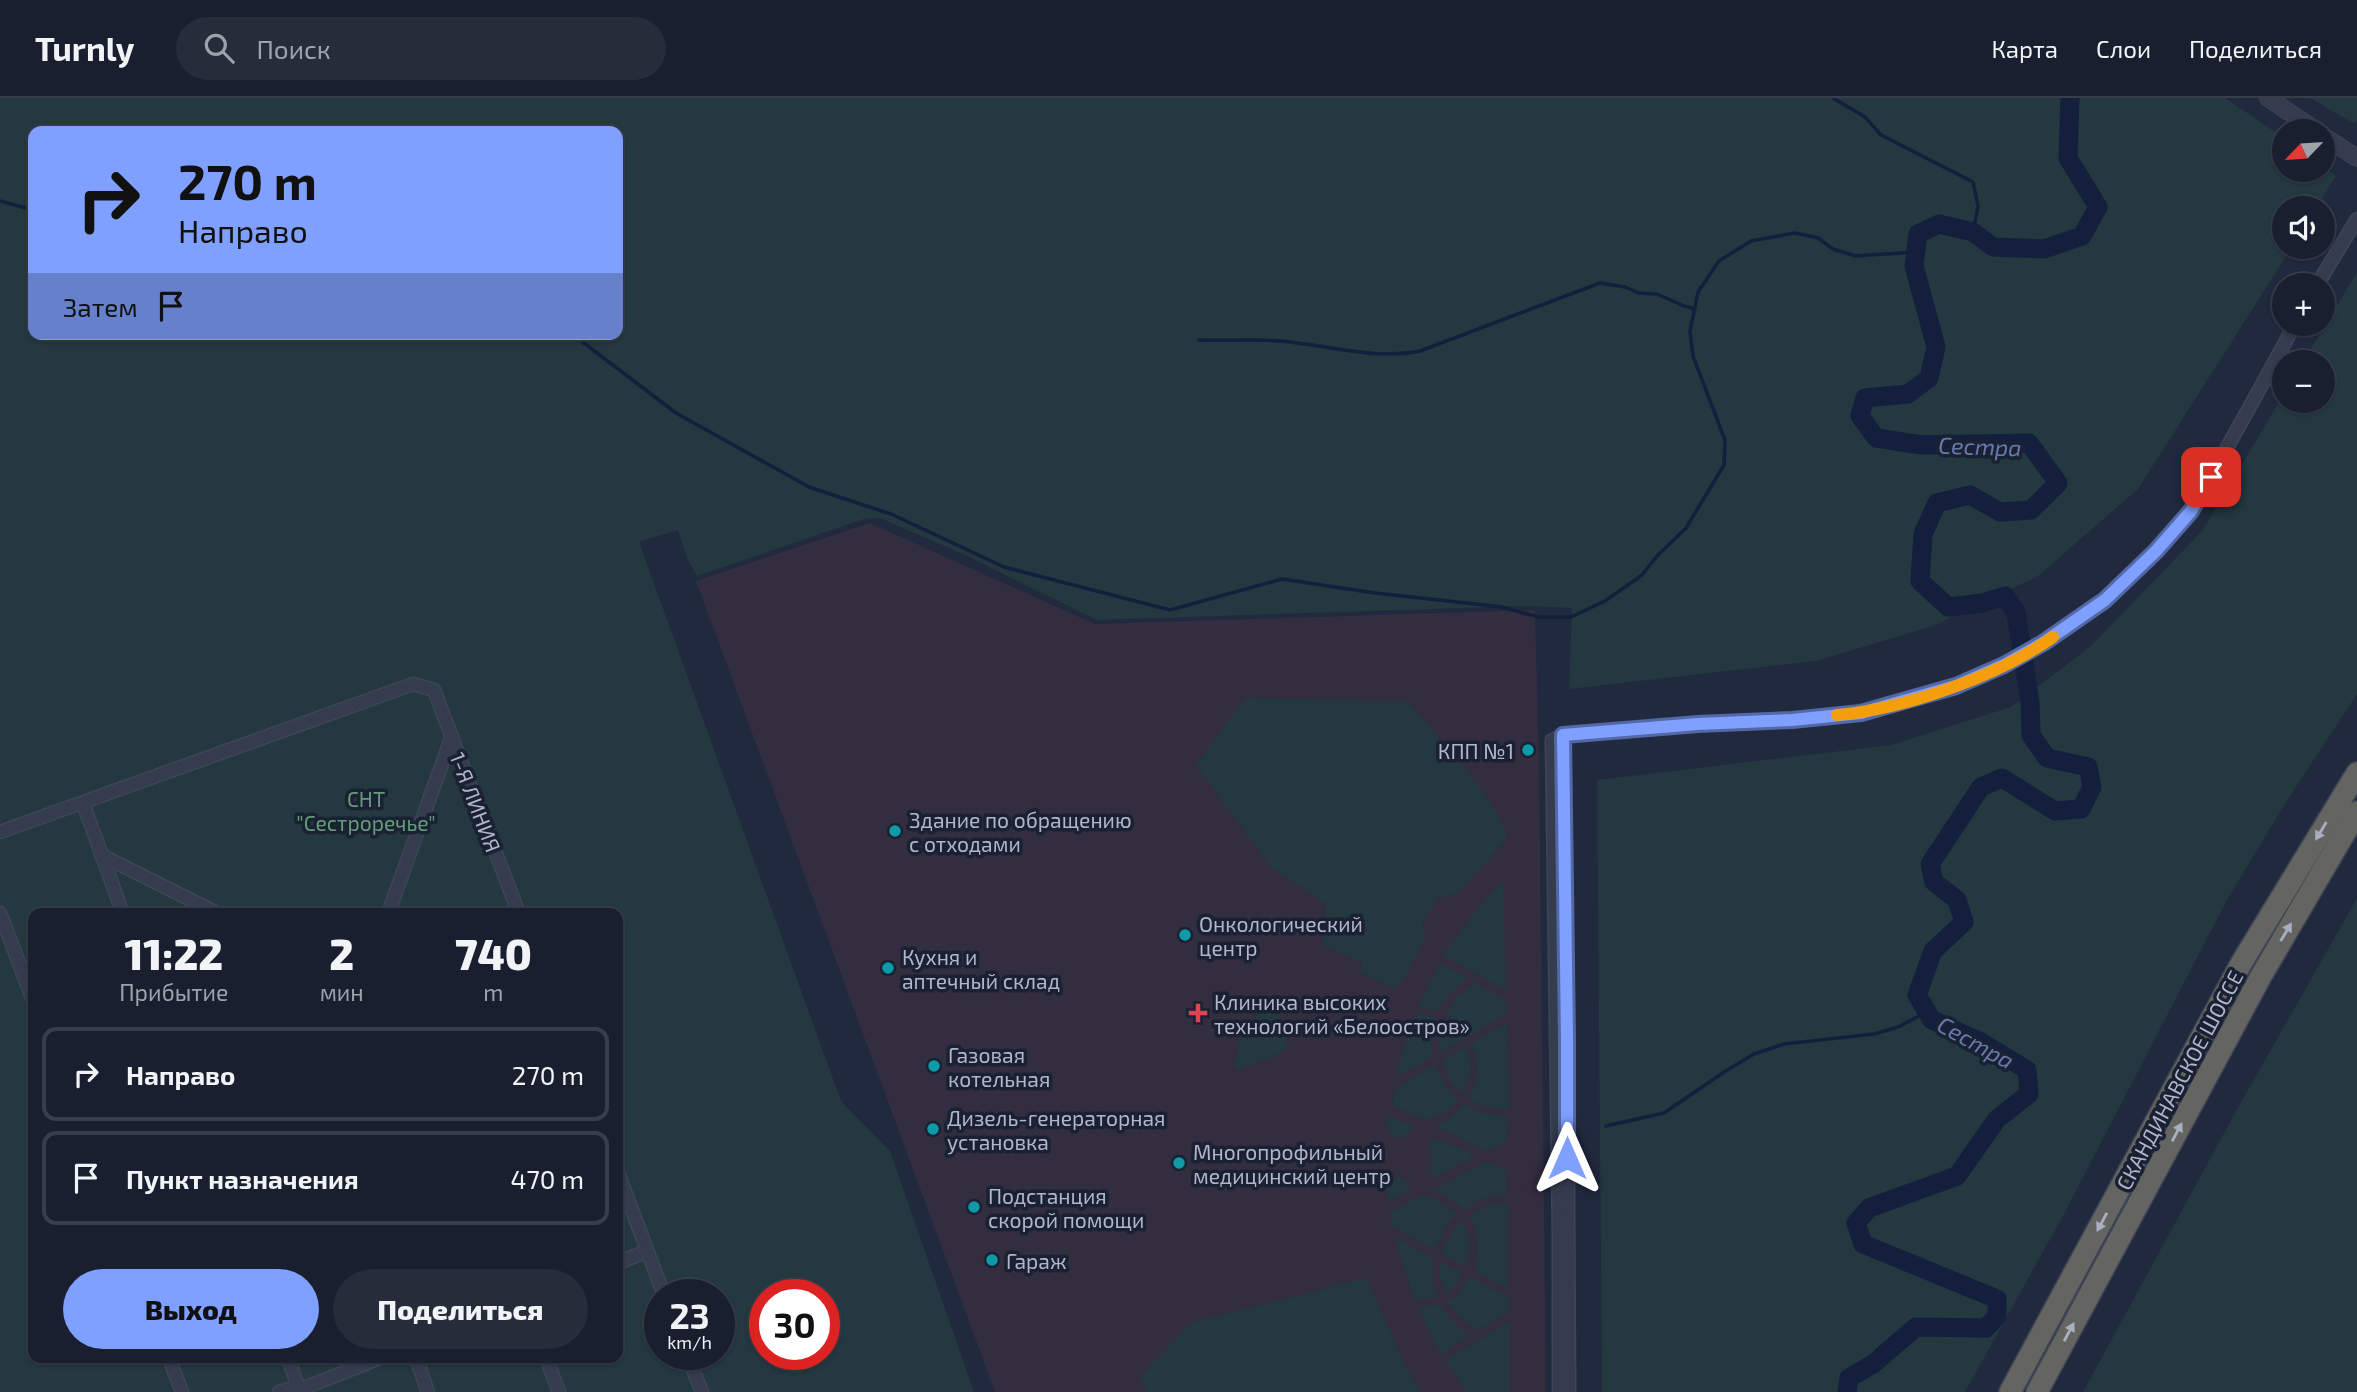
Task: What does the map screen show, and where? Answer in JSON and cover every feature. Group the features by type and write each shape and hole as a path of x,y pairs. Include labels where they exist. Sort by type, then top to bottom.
{"highway":[{"name":"СКАНДИНАВСКОЕ ШОССЕ","path":"2010,1392 2242,962 2357,773"},
{"name":"СКАНДИНАВСКОЕ ШОССЕ","path":"2037,1392 2260,976 2357,813"}],"street":[{"path":"2267,98 2299,119"},
{"path":"2335,144 2357,158"},
{"path":"2325,273 2357,219"},
{"path":"1559,1392 1552,740 1563,735 1861,713 1956,686 2004,665 2043,643 2105,600 2156,551 2191,511 2288,336"},
{"name":"1-Я ЛИНИЯ","path":"83,803 414,684 434,690 517,908"},
{"path":"1563,735 1569,1392"},
{"path":"390,908 452,736"},
{"path":"0,832 83,803 121,908"},
{"path":"101,855 207,908"},
{"path":"0,913 28,987"},
{"path":"623,1186 658,1279"},
{"path":"623,1261 648,1251"},
{"path":"171,1363 182,1392"},
{"path":"290,1363 300,1391"},
{"path":"279,1392 289,1389 300,1391 368,1363"},
{"path":"418,1363 428,1392"},
{"path":"548,1363 559,1392"},
{"path":"693,1370 702,1392"}],"shaded area":[{"name":"Клиника высоких технологий «Белоостров»","path":"870,523 1095,624 1535,610 1546,1392 995,1392 696,581"}],"green space":[{"name":"СНТ \"Сестроречье\"","path":"0,98 2225,98 2272,130 2272,182 2332,182 2324,196 2272,196 2272,259 2284,259 2275,273 2272,273 2272,278 2138,489 2038,576 1933,626 1816,661 1569,689 1572,608 1524,606 1096,620 963,554 880,518 864,519 697,576 687,558 678,530 639,542 841,1101 890,1151 974,1392 0,1392"},
{"path":"2310,98 2357,98 2357,120 2353,123"},
{"path":"2357,272 2357,694 2286,802 2227,900 2064,1214 1965,1392 1602,1392 1597,780 1891,745 2011,707 2091,646 2202,531 2273,413 2335,413 2335,350 2310,350 2319,336 2335,336 2335,309"},
{"path":"1245,698 1408,702 1465,768 1493,806 1507,838 1459,892 1438,898 1422,923 1426,935 1403,981 1394,988 1360,972 1362,962 1323,946 1326,903 1271,867 1196,765"},
{"path":"1502,882 1506,990 1444,954 1479,907"},
{"path":"2357,898 2357,1392 2083,1392 2235,1113"},
{"path":"1442,964 1467,978 1450,993 1437,1011 1418,1007 1438,965"},
{"path":"1475,983 1505,1000 1506,1013 1468,1037 1460,1025 1446,1014 1456,997"},
{"path":"1268,1010 1280,1021 1287,1048 1239,1070 1234,1065 1245,1032 1255,1018"},
{"path":"1416,1015 1435,1017 1431,1043 1433,1057 1396,1077 1405,1043"},
{"path":"1443,1021 1453,1027 1462,1040 1439,1053 1439,1036"},
{"path":"1507,1023 1509,1110 1482,1106 1469,1098 1477,1071 1472,1043"},
{"path":"1467,1046 1471,1069 1463,1094 1450,1081 1442,1061"},
{"path":"1434,1065 1447,1089 1458,1100 1449,1109 1441,1115 1427,1119 1392,1105 1395,1089"},
{"path":"1465,1104 1482,1113 1508,1117 1507,1140 1487,1151 1435,1125 1446,1121"},
{"path":"1388,1118 1411,1125 1409,1134 1396,1139 1387,1129"},
{"path":"1435,1138 1472,1154 1473,1157 1435,1177 1429,1171 1433,1157 1428,1144"},
{"path":"1486,1162 1506,1171 1506,1194 1479,1200 1464,1210 1454,1200 1434,1190"},
{"path":"1399,1175 1409,1181 1409,1190 1390,1201 1386,1188"},
{"path":"1422,1195 1433,1198 1457,1214 1447,1224 1435,1250 1393,1227 1390,1213"},
{"path":"1508,1203 1508,1289 1474,1270 1478,1242 1469,1215 1491,1204"},
{"path":"1462,1220 1469,1243 1466,1266 1441,1254 1449,1237"},
{"path":"1395,1237 1433,1258 1433,1281 1437,1297 1414,1300"},
{"path":"1440,1262 1463,1274 1455,1286 1445,1292 1440,1276"},
{"path":"1471,1277 1509,1299 1509,1311 1477,1330 1457,1315 1447,1301 1457,1295"},
{"path":"1366,1278 1408,1371 1421,1392 1147,1392 1140,1378 1191,1323"},
{"path":"1440,1304 1449,1318 1469,1336 1442,1353 1418,1308"},
{"path":"1510,1321 1510,1392 1467,1392 1446,1360"}],"waterway":[{"path":"1833,98 1865,117 1881,135 1973,182 1978,206 1973,232"},
{"name":"Сестра","path":"1847,1392 1849,1378 1873,1364 1916,1327 1986,1328 1997,1316 1997,1299 1863,1244 1856,1223 1869,1208 1957,1176 1997,1119 2029,1094 2027,1070 1981,1042 1932,1020 1917,995 1933,951 1964,922 1957,900 1934,882 1930,864 1981,787 2002,778 2055,811 2081,809 2092,787 2088,767 2047,758 2031,735 2030,702 2016,612 2005,596 1982,603 1948,607 1920,581 1923,534 1937,503 1970,495 2000,512 2031,510 2058,483 2029,443 1922,445 1876,438 1860,416 1865,398 1908,394 1929,378 1936,347 1914,266 1918,234 1939,224 1973,232 1993,247 2044,249 2082,236 2098,207 2068,158 2070,98"},
{"path":"0,201 28,209"},
{"path":"580,340 676,413 809,487 891,514 1004,567 1170,610 1282,579 1375,593 1502,607 1538,617 1571,617 1605,601 1642,575 1686,528 1724,465 1725,440 1693,356 1690,331 1698,292 1719,261 1751,241 1795,233 1818,238 1833,249 1855,256 1915,252"},
{"path":"1199,340 1280,341 1385,354 1420,351 1600,283 1625,287 1639,293 1657,294 1695,309"},
{"path":"1606,1126 1664,1113 1754,1054 1784,1044 1874,1034 1898,1027 1927,1012"}],"slow traffic":[{"path":"1837,715 1861,713 1956,686 2004,665 2053,637"}],"place":[{"name":"КПП №1","path":"1528,750"},
{"name":"Здание по обращению с отходами","path":"895,831"},
{"name":"Онкологический центр","path":"1185,935"},
{"name":"Кухня и аптечный склад","path":"888,968"},
{"name":"Клиника высоких технологий «Белоостров»","path":"1198,1013"},
{"name":"Газовая котельная","path":"934,1066"},
{"name":"Дизель-генераторная установка","path":"933,1129"},
{"name":"Многопрофильный медицинский центр","path":"1179,1163"},
{"name":"Подстанция скорой помощи","path":"974,1207"},
{"name":"Гараж","path":"992,1260"}],"route":[{"path":"1567,1158 1563,735 1861,713 1956,686 2004,665 2043,643 2105,600 2156,551 2191,511 2211,477"}]}
